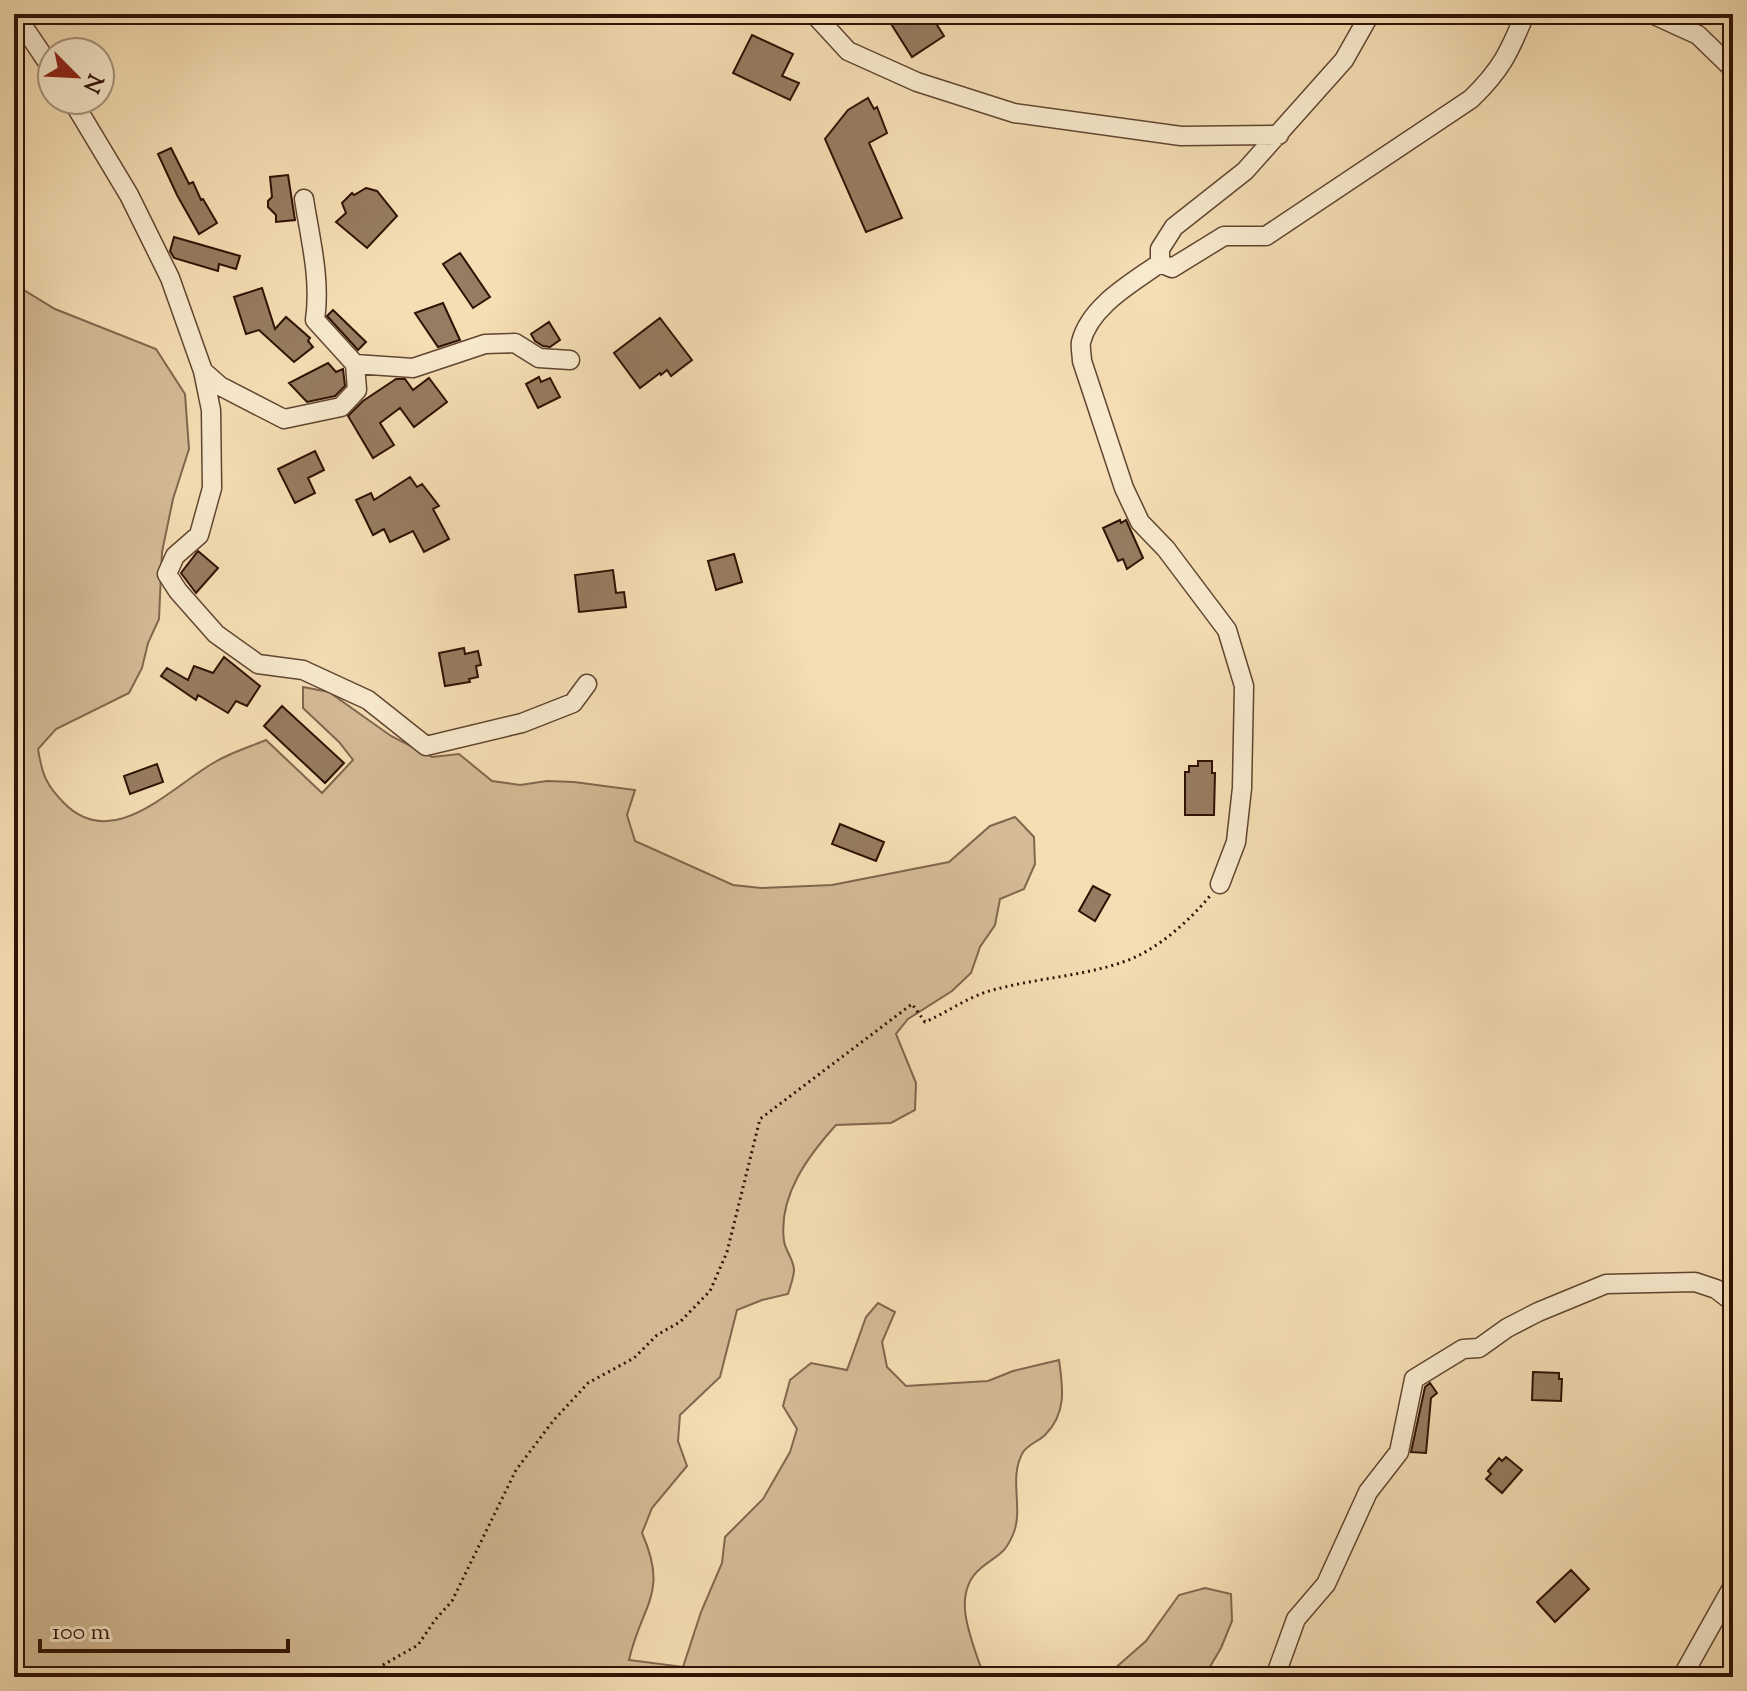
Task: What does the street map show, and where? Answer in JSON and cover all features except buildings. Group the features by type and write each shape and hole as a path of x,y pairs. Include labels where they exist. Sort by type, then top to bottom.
{"street":[{"path":"15,14 36,45"},
{"path":"814,14 848,51 917,82 1014,113 1181,136 1279,135"},
{"path":"1160,263 1160,249 1174,227 1245,171 1279,135 1344,60 1370,14"},
{"path":"1160,263 1172,268 1224,236 1266,236 1471,99 1495,76 1525,14"},
{"path":"1652,14 1698,35 1733,69"},
{"path":"82,116 129,195 170,278 203,371 211,410 212,488 199,535 175,556 167,574 216,634 258,664 303,670 368,700 426,746 522,723 573,703 587,684"},
{"path":"203,371 220,386 284,419 341,407 357,390 355,364 315,320 318,300 304,199"},
{"path":"1160,263 1122,290 1095,316 1081,343 1082,361 1124,488 1140,522 1166,549 1227,630 1244,686 1242,788 1236,842 1220,884"},
{"path":"355,364 413,368 485,344 515,343 539,358 570,360"},
{"path":"1275,1677 1296,1619 1326,1584 1368,1492 1399,1452 1414,1379 1463,1349 1479,1348 1507,1328 1538,1312 1606,1284 1695,1282 1716,1289 1733,1302"},
{"path":"1682,1677 1733,1586"}],"path":[{"path":"362,1677 418,1645 452,1601 516,1470 553,1421 588,1383 634,1358 657,1335 680,1322 710,1291 727,1252 760,1119 912,1004 925,1022 970,997 1125,962 1160,942 1195,915 1220,884"}],"shaded area":[{"path":"14,284 55,309 156,349 185,394 189,449 173,499 162,552 159,619 148,643 142,668 129,693 56,729 38,749 49,785 64,803 83,817 102,821 122,819 161,799 215,762 266,740 322,793 353,760 303,708 303,687 329,692 391,736 432,757 459,754 492,781 520,785 547,781 574,782 635,790 627,815 635,841 733,885 761,888 832,885 949,862 990,826 1015,817 1034,837 1035,864 1024,889 1000,899 995,925 980,947 971,973 952,991 908,1019 896,1034 916,1083 915,1110 891,1123 836,1125 815,1150 790,1193 783,1224 784,1241 794,1270 788,1294 737,1310 720,1377 680,1415 678,1441 687,1466 652,1508 642,1533 650,1554 653,1585 629,1660 683,1667 701,1612 722,1563 725,1537 763,1499 790,1452 797,1429 783,1406 790,1380 811,1363 847,1370 866,1317 878,1303 895,1312 882,1342 887,1367 906,1386 988,1381 1013,1371 1059,1360 1060,1409 1052,1427 1024,1451 1018,1464 1017,1513 1011,1540 971,1579 966,1592 966,1620 984,1677 579,1677 577,1671 559,1677 14,1677"},
{"path":"1205,1588 1231,1594 1232,1621 1204,1677 1105,1677 1146,1641 1179,1595"}]}
